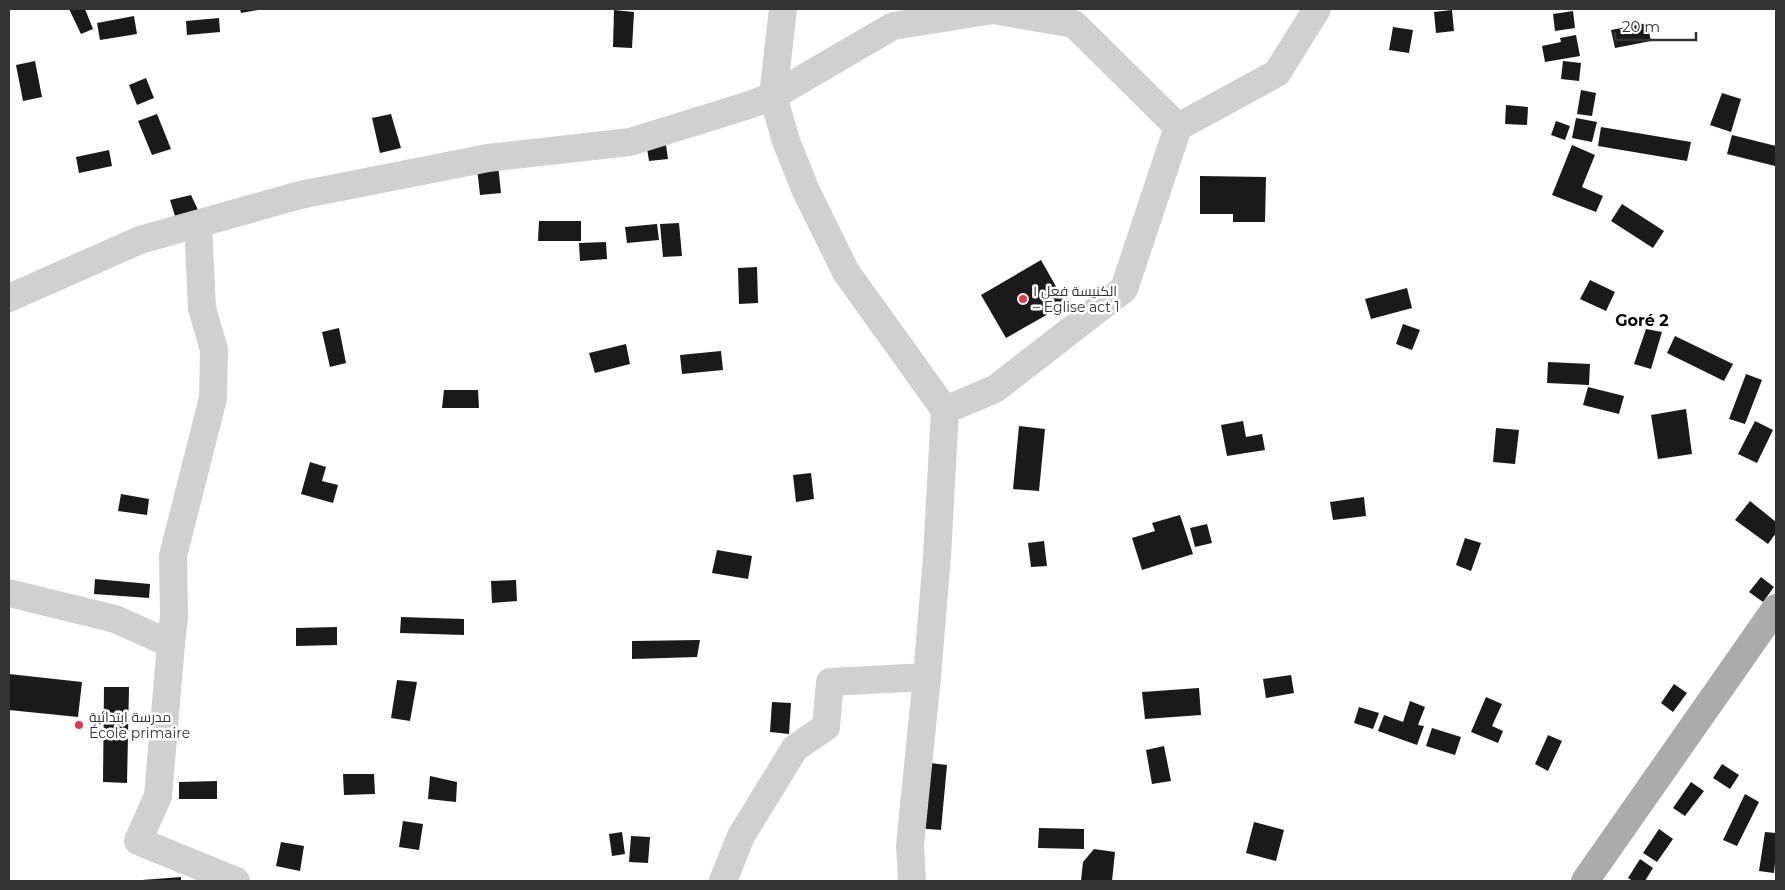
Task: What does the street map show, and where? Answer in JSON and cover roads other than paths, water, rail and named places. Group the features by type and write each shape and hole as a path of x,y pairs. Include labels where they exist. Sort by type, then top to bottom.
{"main road":[{"path":"1585,881 1776,608"}],"street":[{"path":"783,9 773,96 786,141 806,190 846,272 945,410 937,556 910,845 912,881"},
{"path":"945,410 996,389 1124,289 1178,127 1277,73 1317,9"},
{"path":"9,298 140,240 300,195 488,158 630,142 773,96 892,26 993,10 1074,24 1178,127"},
{"path":"198,224 202,308 214,350 213,398 173,556 174,616 158,796 138,841 236,881"},
{"path":"9,592 115,619 171,644"},
{"path":"723,881 741,836 796,748 826,726 830,682 927,677"}],"place":[{"name":"الكنيسة فعل ۱ – Eglise act 1","path":"1023,299"},
{"name":"مدرسة ابتدائية École primaire","path":"79,725"}],"district":[{"name":"Goré 2","path":"1642,320"}]}
